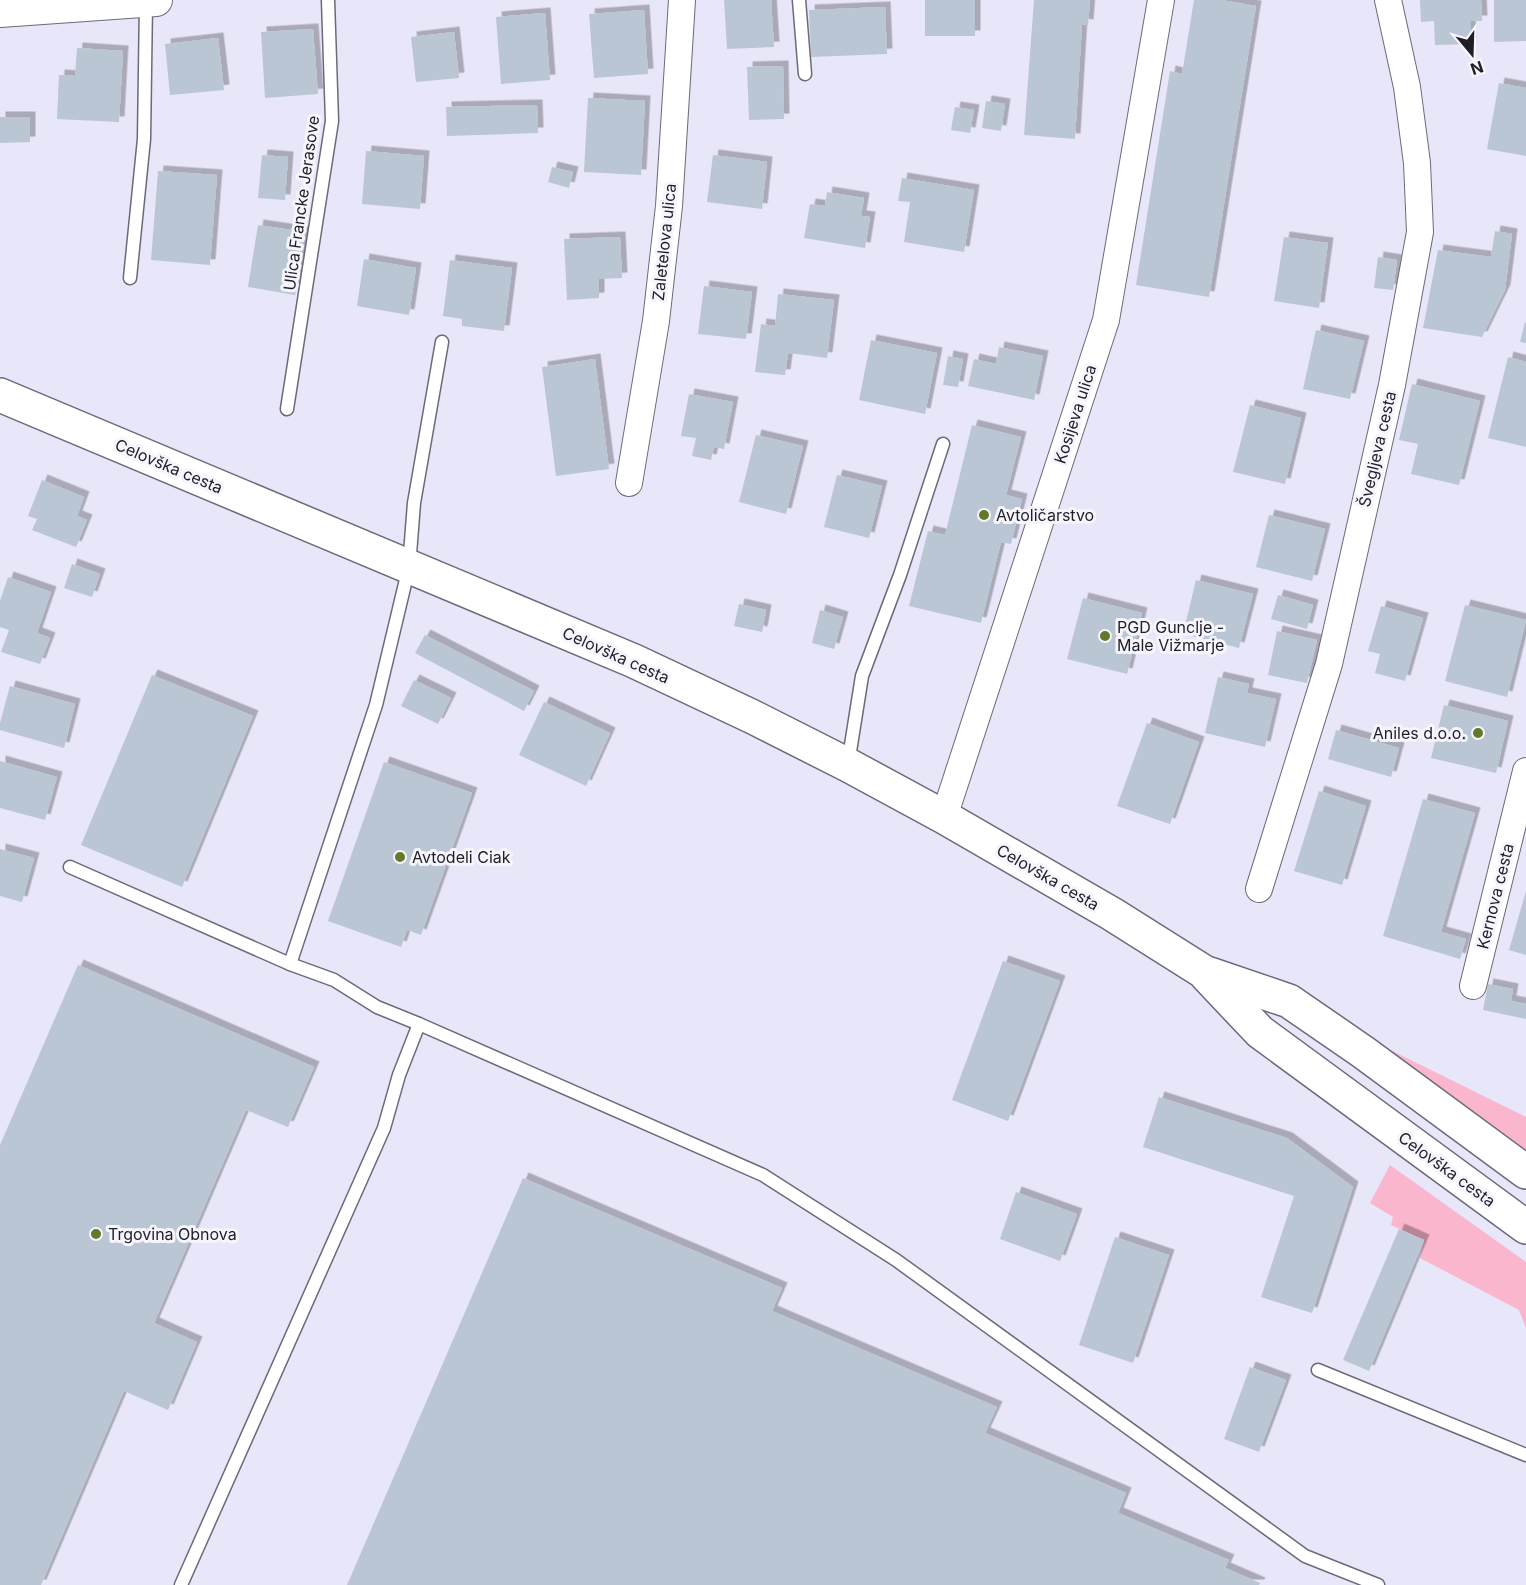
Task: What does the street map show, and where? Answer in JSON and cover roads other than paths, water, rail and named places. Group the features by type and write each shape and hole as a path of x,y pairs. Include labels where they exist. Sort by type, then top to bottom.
{"main road":[{"name":"Celovška cesta","path":"0,394 634,661 848,765 944,817 1112,914 1204,972 1289,1001 1363,1052 1526,1172"},
{"name":"Celovška cesta","path":"1204,972 1260,1032 1526,1227"}],"street":[{"path":"0,11 156,0"},
{"name":"Zaletelova ulica","path":"629,483 656,321 669,206 682,0"},
{"name":"Kosijeva ulica","path":"944,817 1106,320 1161,0"},
{"name":"Švegljeva cesta","path":"1259,889 1329,664 1392,385 1420,232 1417,164 1407,87 1388,0"},
{"name":"Kernova cesta","path":"1473,986 1526,771"}],"lane":[{"name":"Ulica Francke Jerasove","path":"287,409 332,121 328,0"},
{"path":"799,0 805,74"},
{"path":"127,1 144,139 130,278"},
{"path":"290,964 376,705 409,567 414,503 442,342"},
{"path":"848,765 862,676 900,575 943,444"},
{"path":"70,867 290,964 334,980 377,1007 763,1175 896,1260 1305,1556 1378,1585"},
{"path":"181,1585 384,1128 399,1075 418,1024"},
{"path":"1318,1370 1526,1455"}],"place":[{"name":"Avtoličarstvo","path":"984,515"},
{"name":"PGD Gunclje - Male Vižmarje","path":"1105,636"},
{"name":"Aniles d.o.o.","path":"1478,733"},
{"name":"Avtodeli Ciak","path":"400,857"},
{"name":"Trgovina Obnova","path":"96,1234"}]}
